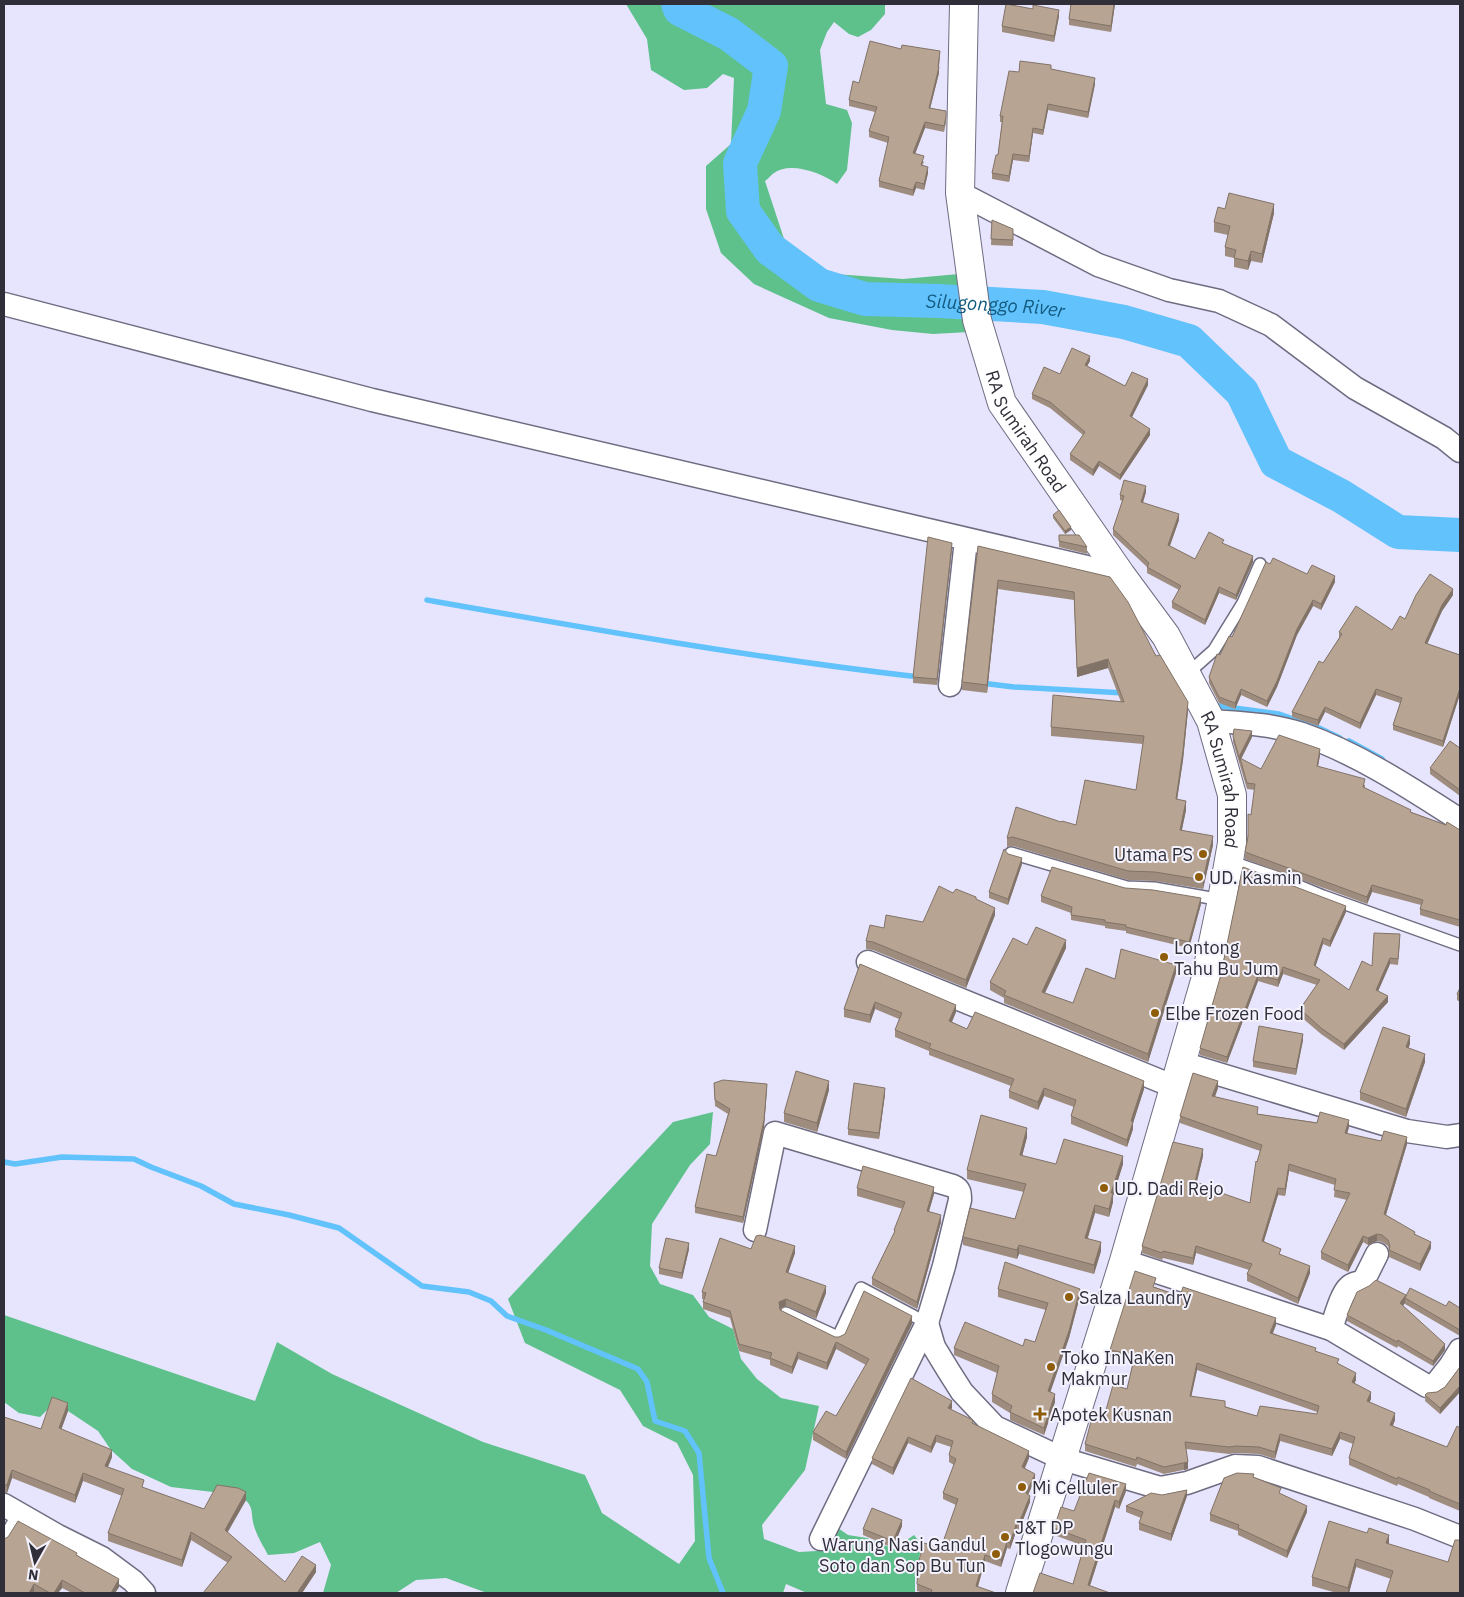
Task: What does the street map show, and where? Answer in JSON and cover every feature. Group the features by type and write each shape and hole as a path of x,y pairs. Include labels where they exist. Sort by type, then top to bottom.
{"main road":[{"name":"RA Sumirah Road","path":"964,4 960,193 977,320 1002,403 1121,575 1166,636 1208,716 1232,795 1232,843 1205,981 1124,1261 1020,1593"}],"street":[{"path":"960,193 1098,264 1169,290 1219,301 1271,325 1355,388 1444,438 1460,451"},
{"path":"4,304 372,400 1121,575"},
{"path":"950,685 966,540"},
{"path":"1208,716 1301,734 1368,763 1460,820"},
{"path":"868,962 1178,1075 1407,1131 1451,1137 1460,1135"},
{"path":"755,1230 775,1133 957,1188 960,1193 944,1266 927,1323 821,1539"},
{"path":"1331,1329 1346,1292 1353,1284 1361,1283 1364,1280 1377,1254"},
{"path":"1124,1261 1331,1329 1428,1386 1435,1385 1460,1350"},
{"path":"927,1323 934,1347 952,1377 962,1392 995,1427 1063,1459 1160,1488 1187,1483 1235,1466 1258,1467 1415,1519 1460,1538"},
{"path":"11,1509 102,1558 133,1581 144,1593"}],"lane":[{"path":"1187,674 1214,650 1243,603 1260,564"},
{"path":"1011,853 1127,887 1154,888 1222,900"},
{"path":"1229,861 1460,945"},
{"path":"786,1313 838,1337 862,1288 927,1323"},
{"path":"4,1539 11,1509"}],"green space":[{"path":"626,4 885,4 885,14 871,30 858,37 849,34 834,22 827,32 820,50 826,104 847,110 852,123 847,170 837,184 823,176 797,168 781,170 765,181 788,251 835,274 903,279 959,274 969,332 933,334 892,330 829,318 754,284 721,253 706,209 706,166 731,144 734,78 723,74 707,88 684,90 651,70 647,39"},
{"path":"713,1112 710,1144 690,1165 652,1224 650,1266 660,1284 693,1295 709,1317 733,1329 741,1359 757,1379 781,1398 819,1406 805,1470 762,1525 764,1539 799,1552 817,1551 838,1528 848,1535 867,1538 894,1549 914,1535 922,1545 915,1576 915,1593 807,1593 786,1584 783,1593 487,1593 446,1578 416,1580 396,1593 323,1593 331,1565 320,1542 294,1553 268,1555 255,1529 250,1506 238,1495 171,1487 132,1469 111,1450 98,1431 68,1411 52,1405 40,1417 19,1413 4,1402 4,1315 255,1401 277,1342 332,1374 483,1442 585,1475 602,1513 679,1564 695,1541 693,1475 677,1443 643,1426 620,1390 525,1343 508,1299 673,1122"}],"building":[{"path":"1006,4 1033,9 1033,5 1059,10 1054,36 1002,26"},
{"path":"1071,4 1114,4 1111,26 1069,19"},
{"path":"870,41 901,49 902,45 940,51 939,67 929,108 946,111 946,117 944,126 925,122 913,153 924,156 921,165 928,167 924,184 916,182 913,190 879,181 889,137 869,131 877,107 849,100 853,81 859,83"},
{"path":"1020,61 1051,65 1051,69 1095,78 1088,112 1048,104 1043,130 1033,128 1029,156 1013,154 1009,176 992,173 996,155 998,155 1003,116 1000,116 1009,71 1019,72"},
{"path":"1229,193 1274,204 1262,254 1251,251 1248,261 1234,258 1236,250 1225,247 1230,226 1214,222 1218,207 1225,209"},
{"path":"992,220 1013,229 1013,240 991,239"},
{"path":"1072,348 1090,356 1085,365 1125,386 1132,372 1148,379 1130,416 1150,429 1120,475 1099,461 1093,470 1070,454 1085,432 1050,402 1032,394 1044,367 1060,374"},
{"path":"1124,480 1146,486 1141,502 1179,514 1168,545 1195,559 1209,532 1224,540 1222,543 1253,556 1236,595 1219,587 1205,620 1172,602 1181,586 1147,567 1149,563 1113,529 1124,496 1120,495"},
{"path":"1059,510 1071,527 1065,531 1053,515"},
{"path":"1059,535 1079,535 1087,547 1059,541"},
{"path":"928,537 952,543 937,679 913,677"},
{"path":"978,546 1110,577 1128,602 1156,656 1160,655 1188,702 1176,799 1186,801 1180,830 1213,836 1203,880 1155,872 1128,871 1013,837 1007,838 1016,807 1076,825 1085,780 1136,790 1144,736 1051,727 1053,695 1124,702 1108,659 1077,668 1074,592 998,580 987,685 962,682"},
{"path":"1273,558 1307,574 1312,565 1335,576 1321,604 1313,600 1297,629 1277,681 1267,701 1241,689 1235,703 1219,697 1209,677 1217,654 1220,655 1229,636 1232,637 1266,562 1270,564"},
{"path":"1430,574 1453,589 1442,605 1425,643 1460,655 1460,688 1443,741 1393,725 1402,698 1376,689 1360,723 1325,707 1318,720 1292,712 1319,661 1323,663 1342,634 1339,632 1356,606 1392,630 1400,616 1405,619 1416,595"},
{"path":"1234,729 1252,731 1239,757 1233,736"},
{"path":"1279,735 1320,749 1317,766 1365,779 1363,787 1411,810 1410,812 1446,825 1447,822 1460,830 1460,920 1420,909 1423,900 1372,885 1367,897 1245,852 1248,837 1248,814 1251,815 1255,784 1247,783 1240,758 1261,769"},
{"path":"1450,741 1460,748 1460,790 1430,768"},
{"path":"1004,849 1008,854 1022,858 1008,899 989,892"},
{"path":"1052,867 1125,888 1153,890 1201,898 1189,942 1126,927 1126,925 1105,922 1105,920 1071,915 1072,907 1041,896"},
{"path":"1243,867 1346,906 1330,941 1323,938 1314,965 1349,990 1362,961 1372,966 1374,933 1400,934 1398,959 1390,958 1376,990 1388,996 1344,1044 1321,1028 1300,1009 1320,980 1283,967 1278,980 1258,975 1227,1057 1200,1048 1220,978"},
{"path":"939,886 953,893 956,889 976,897 976,899 995,908 966,980 873,942 866,941 870,925 884,928 886,915 923,922"},
{"path":"1036,927 1066,940 1042,992 1073,1003 1086,968 1115,979 1121,949 1176,965 1148,1054 1004,995 1006,991 990,982 1013,938 1027,945"},
{"path":"860,964 956,1005 949,1021 967,1029 975,1012 1144,1081 1127,1140 1071,1116 1076,1100 1044,1088 1038,1102 1009,1091 1014,1079 929,1048 931,1044 895,1030 902,1013 875,1002 870,1015 844,1009"},
{"path":"1259,1026 1303,1034 1296,1069 1253,1061"},
{"path":"1383,1027 1410,1036 1406,1047 1425,1054 1406,1109 1360,1092"},
{"path":"796,1071 829,1081 817,1123 784,1113"},
{"path":"1193,1073 1218,1081 1212,1096 1258,1107 1257,1114 1317,1123 1320,1112 1349,1120 1345,1133 1381,1141 1384,1131 1407,1137 1384,1214 1415,1232 1414,1234 1431,1242 1420,1264 1389,1250 1388,1240 1382,1235 1377,1234 1368,1238 1363,1236 1348,1265 1321,1252 1350,1193 1334,1190 1336,1179 1289,1164 1285,1189 1278,1188 1262,1241 1281,1249 1279,1254 1310,1266 1298,1298 1247,1274 1252,1264 1196,1246 1193,1258 1163,1251 1162,1253 1142,1246 1173,1142 1203,1149 1195,1182 1250,1203 1256,1161 1262,1145 1180,1116"},
{"path":"723,1080 767,1084 764,1120 743,1217 695,1207 707,1154 716,1156 730,1109 715,1100 714,1083"},
{"path":"854,1083 885,1088 879,1133 848,1129"},
{"path":"981,1115 1027,1128 1020,1155 1056,1164 1064,1139 1123,1156 1111,1193 1113,1193 1109,1209 1095,1205 1085,1238 1101,1242 1094,1265 1019,1245 1017,1250 963,1237 970,1208 1015,1219 1026,1184 967,1170"},
{"path":"863,1166 934,1187 927,1211 941,1215 917,1302 872,1278 895,1231 905,1202 857,1188"},
{"path":"760,1235 795,1246 786,1272 826,1286 816,1312 786,1299 779,1302 780,1310 835,1337 845,1334 864,1291 912,1316 846,1452 813,1432 826,1411 836,1416 869,1359 836,1342 827,1363 798,1352 792,1367 770,1358 772,1353 739,1344 730,1311 703,1302 706,1293 702,1292 720,1238 751,1249 756,1236"},
{"path":"666,1238 689,1243 682,1273 659,1268"},
{"path":"1005,1262 1080,1289 1069,1331 1048,1391 1055,1394 1044,1428 1010,1412 1012,1406 992,1394 999,1366 954,1348 965,1322 1023,1346 1025,1339 1035,1342 1048,1303 998,1289"},
{"path":"1135,1271 1156,1278 1153,1287 1180,1296 1183,1287 1276,1318 1270,1333 1316,1348 1315,1351 1339,1359 1337,1363 1356,1373 1352,1382 1371,1392 1367,1401 1395,1413 1390,1425 1447,1447 1457,1426 1460,1428 1460,1504 1349,1458 1355,1437 1340,1432 1332,1449 1280,1434 1275,1452 1259,1447 1229,1447 1185,1442 1188,1462 1164,1467 1137,1457 1136,1460 1085,1444 1093,1414 1104,1417 1113,1385 1127,1389 1135,1355 1110,1350","holes":["1197,1363 1319,1406 1317,1414 1260,1406 1257,1416 1225,1407 1225,1401 1190,1396"]},
{"path":"1376,1280 1406,1295 1400,1303 1445,1344 1433,1361 1398,1340 1397,1342 1347,1315 1357,1292"},
{"path":"1410,1288 1446,1306 1449,1301 1460,1308 1460,1330 1405,1298"},
{"path":"1460,1367 1460,1386 1440,1408 1425,1395 1437,1392 1445,1387"},
{"path":"911,1378 952,1401 948,1408 973,1420 972,1423 1029,1451 1022,1467 1035,1474 1026,1493 1030,1496 1019,1523 1017,1522 1010,1543 1007,1542 1001,1560 985,1555 976,1586 996,1593 931,1593 932,1590 917,1584 919,1560 924,1543 941,1548 958,1499 943,1493 956,1459 949,1455 953,1441 936,1435 931,1447 908,1437 893,1468 872,1458"},
{"path":"52,1397 68,1403 59,1428 112,1450 105,1466 144,1480 142,1487 204,1509 217,1485 238,1488 246,1492 225,1530 285,1582 302,1556 316,1565 297,1593 203,1593 232,1557 191,1532 182,1560 108,1533 124,1489 83,1473 75,1495 12,1470 7,1485 4,1485 4,1417 41,1429"},
{"path":"1089,1473 1126,1484 1119,1502 1115,1500 1088,1585 1110,1593 1033,1593 1040,1573 1073,1584 1086,1540 1054,1528 1061,1507 1074,1511"},
{"path":"1237,1473 1254,1474 1253,1477 1281,1488 1279,1493 1307,1506 1287,1551 1238,1528 1239,1525 1210,1514 1224,1478"},
{"path":"1187,1490 1171,1534 1139,1523 1143,1512 1126,1506 1151,1493 1162,1495"},
{"path":"872,1508 902,1520 893,1541 863,1529"},
{"path":"18,1521 77,1553 76,1555 119,1579 111,1593 85,1593 62,1580 54,1593 50,1593 34,1584 29,1593 4,1593 4,1539 8,1537"},
{"path":"1329,1521 1367,1533 1369,1528 1389,1535 1386,1543 1448,1562 1455,1540 1460,1540 1460,1593 1386,1593 1393,1571 1356,1559 1348,1588 1312,1577"}],"waterway":[{"name":"Silugonggo River","path":"678,4 680,9 729,34 771,66 764,111 740,163 743,211 770,249 819,285 865,299 1043,307 1124,322 1189,341 1242,392 1276,462 1341,496 1398,532 1460,535"},
{"path":"427,600 734,652 919,677"},
{"path":"981,683 1014,687 1124,693"},
{"path":"1212,705 1279,714 1319,728 1340,738"},
{"path":"1349,741 1382,759"},
{"path":"4,1162 15,1164 62,1157 134,1159 201,1186 234,1204 289,1215 339,1228 422,1286 469,1292 491,1301 507,1316 546,1330 638,1369 647,1382 655,1421 685,1431 699,1453 709,1558 723,1593"}],"place":[{"name":"Utama PS","path":"1203,854"},
{"name":"UD. Kasmin","path":"1199,877"},
{"name":"Lontong Tahu Bu Jum","path":"1164,957"},
{"name":"Elbe Frozen Food","path":"1155,1013"},
{"name":"UD. Dadi Rejo","path":"1104,1188"},
{"name":"Salza Laundry","path":"1069,1297"},
{"name":"Toko InNaKen Makmur","path":"1051,1367"},
{"name":"Apotek Kusnan","path":"1040,1414"},
{"name":"Mi Celluler","path":"1022,1487"},
{"name":"J&T DP Tlogowungu","path":"1005,1537"},
{"name":"Warung Nasi Gandul Soto dan Sop Bu Tun","path":"996,1554"}]}
